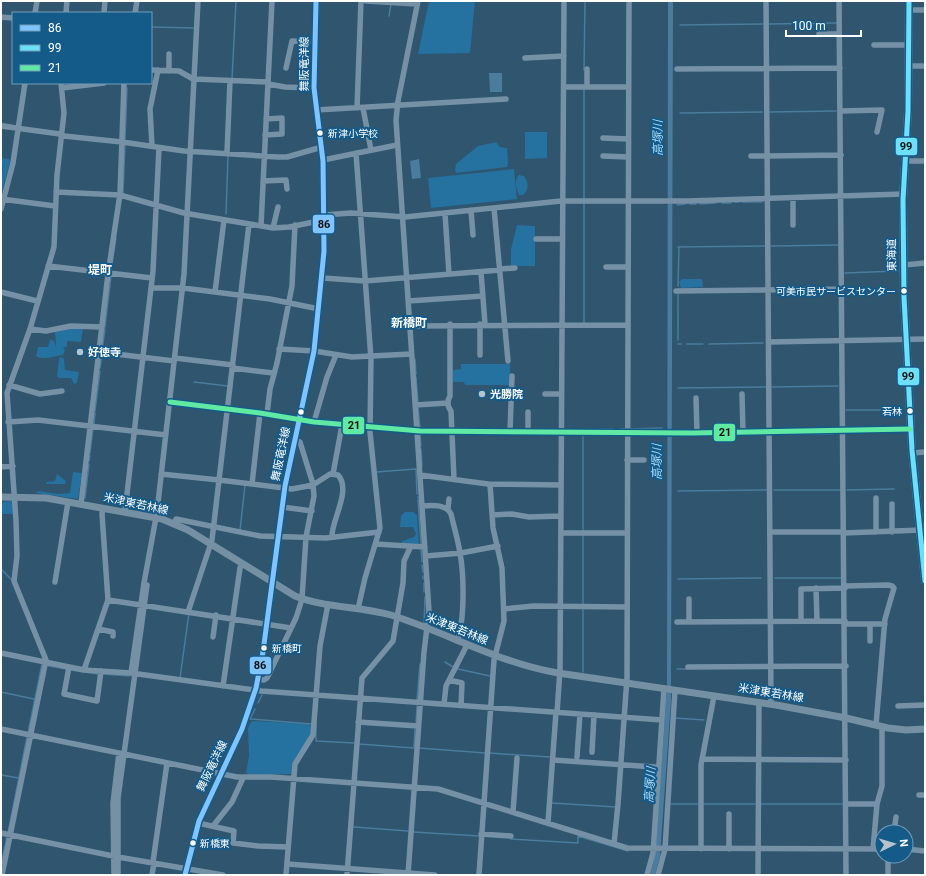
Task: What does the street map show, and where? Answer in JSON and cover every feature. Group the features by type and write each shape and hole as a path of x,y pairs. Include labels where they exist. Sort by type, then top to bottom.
{"highway":[{"name":"東海道","path":"909,1 903,194 906,340 910,429 924,555 925,581"}],"main road":[{"name":"舞阪竜洋線","path":"186,871 198,822 242,729 258,679 285,488 314,351 322,278 324,217 322,147 314,88 316,1"},
{"name":"米津東若林線","path":"1,497 40,497 155,517 174,524 210,544 272,583 302,599 398,618 495,656 528,667 560,674 771,704 902,730 925,729"}],"street":[{"path":"35,12 37,1"},
{"path":"66,12 67,1"},
{"path":"104,12 105,1"},
{"path":"135,12 137,1"},
{"path":"114,875 122,754 161,474 183,288 198,1"},
{"path":"261,226 272,1"},
{"path":"357,108 361,1"},
{"path":"366,1 418,3 397,106 397,145 429,611 418,726 408,874"},
{"path":"548,823 560,674 561,201 564,87 564,1"},
{"path":"614,844 626,683 629,1"},
{"path":"766,1 772,666 771,704"},
{"path":"839,1 846,666 846,875"},
{"path":"908,10 925,10"},
{"path":"1,17 12,18"},
{"path":"819,34 839,34"},
{"path":"286,68 292,41 315,42"},
{"path":"874,45 908,45"},
{"path":"169,54 169,71"},
{"path":"525,58 564,56"},
{"path":"908,66 925,66"},
{"path":"676,69 840,68"},
{"path":"587,69 587,87"},
{"path":"152,70 179,71 194,79 268,83 285,87 314,88"},
{"path":"152,146 150,109 158,70"},
{"path":"227,153 230,81"},
{"path":"1,209 2,199 12,169 25,84"},
{"path":"2,875 6,834 45,662 14,580 17,556 13,466 8,422 9,386 30,329 54,243 56,192 64,113 62,86 89,84"},
{"path":"81,504 108,274 120,195 124,84"},
{"path":"564,87 628,87"},
{"path":"316,110 506,99"},
{"path":"363,108 371,150"},
{"path":"840,110 882,110 877,132"},
{"path":"265,135 282,134 282,118 266,119"},
{"path":"1,126 191,152 288,157 322,147"},
{"path":"603,138 628,139"},
{"path":"323,160 397,145"},
{"path":"125,511 152,278 159,148"},
{"path":"356,153 371,356 370,428 380,528 358,609"},
{"path":"751,156 841,155"},
{"path":"603,156 628,156"},
{"path":"905,161 925,161"},
{"path":"263,181 286,180 286,189"},
{"path":"56,192 120,195 188,214 273,228 295,225 324,217 361,214 402,217 561,201 675,201 903,194"},
{"path":"793,198 793,225"},
{"path":"2,199 55,206"},
{"path":"273,228 278,207"},
{"path":"494,208 508,361"},
{"path":"471,210 473,235"},
{"path":"445,213 450,274"},
{"path":"215,292 224,220"},
{"path":"188,612 210,544 213,527 249,224"},
{"path":"267,414 273,373 277,363 292,283 295,225"},
{"path":"536,239 561,239"},
{"path":"904,265 925,262"},
{"path":"48,266 152,278"},
{"path":"606,267 628,267"},
{"path":"322,278 365,282 515,268"},
{"path":"480,355 483,296 481,272"},
{"path":"151,288 183,288 241,295 272,299 319,309"},
{"path":"676,291 842,289"},
{"path":"1,292 37,301"},
{"path":"408,301 483,296"},
{"path":"409,326 450,324 628,325"},
{"path":"450,324 450,396 448,403 452,432 454,479"},
{"path":"30,329 46,331 71,326 102,327"},
{"path":"769,342 842,342 925,339"},
{"path":"279,349 314,351 336,355 371,356 411,354"},
{"path":"99,352 273,373"},
{"path":"314,422 327,377 336,355"},
{"path":"510,432 512,376"},
{"path":"1,387 9,386 40,394 62,391"},
{"path":"545,394 561,394"},
{"path":"742,394 743,432"},
{"path":"696,398 697,433"},
{"path":"170,402 260,413 314,422 417,431 697,433 910,429"},
{"path":"415,405 448,403"},
{"path":"528,412 528,432"},
{"path":"252,484 260,413"},
{"path":"8,422 34,419 166,435"},
{"path":"333,474 342,425"},
{"path":"258,679 264,680 267,678 291,628 302,599 306,537 314,496 313,485 300,442 295,440"},
{"path":"912,453 925,452"},
{"path":"627,460 644,460"},
{"path":"1,467 13,466"},
{"path":"161,474 296,489 313,485 322,478 333,474 340,477 342,490 332,537"},
{"path":"420,475 490,484 561,485"},
{"path":"479,875 495,656 504,628 502,568 494,533 490,484"},
{"path":"876,498 876,532"},
{"path":"448,509 449,499"},
{"path":"55,582 68,502"},
{"path":"892,504 892,532"},
{"path":"422,506 442,506 448,509 451,514 461,553 462,623 457,641"},
{"path":"282,507 312,511"},
{"path":"84,670 108,600 102,514 103,508"},
{"path":"492,515 512,514 529,517 561,516"},
{"path":"174,524 176,519 254,535 278,537 332,537 378,532"},
{"path":"770,532 892,532 921,530"},
{"path":"561,533 627,533"},
{"path":"375,544 410,548 425,547"},
{"path":"426,556 461,553 498,546"},
{"path":"347,872 362,678 376,658 392,642 398,618 403,583 404,561 410,548"},
{"path":"223,686 240,568 242,564"},
{"path":"1,729 243,778 266,776 438,789 627,848 873,849 877,804 882,786 879,726 885,624 894,588 892,586 801,588 801,621"},
{"path":"816,588 817,621"},
{"path":"689,599 689,622"},
{"path":"108,600 267,623 291,628"},
{"path":"286,875 294,764 313,735 320,646 328,604"},
{"path":"504,609 534,606 627,606"},
{"path":"213,637 216,616"},
{"path":"677,622 817,621 885,624"},
{"path":"870,624 870,641"},
{"path":"98,629 113,632 113,636"},
{"path":"444,704 446,686 467,645"},
{"path":"1,652 69,668 133,674 255,691 662,720"},
{"path":"688,667 846,666"},
{"path":"69,668 64,694 97,701 101,671"},
{"path":"449,680 462,683 461,706"},
{"path":"647,875 653,848 664,689"},
{"path":"658,875 664,848 674,690"},
{"path":"701,849 702,759 714,696"},
{"path":"758,875 759,702"},
{"path":"898,706 925,704"},
{"path":"577,757 580,714"},
{"path":"592,752 594,715"},
{"path":"358,722 418,726"},
{"path":"513,812 517,758"},
{"path":"702,759 846,760"},
{"path":"553,760 655,767"},
{"path":"152,875 167,763"},
{"path":"213,826 222,813 230,806 243,778"},
{"path":"846,804 877,804"},
{"path":"729,814 729,849"},
{"path":"895,824 896,817"},
{"path":"198,822 234,831 233,843 288,847"},
{"path":"6,834 116,857 154,863 186,871 223,875"},
{"path":"482,834 511,836"},
{"path":"914,850 925,852"},
{"path":"116,857 118,875"},
{"path":"287,864 347,872 435,875"},
{"path":"888,864 888,875"}],"shaded area":[{"path":"429,1 475,1 470,53 418,54"},
{"path":"668,1 673,1 671,701 660,856 655,875 650,875 655,855 667,686"},
{"path":"489,73 502,73 502,92 490,92"},
{"path":"525,132 547,132 547,158 525,159"},
{"path":"496,142 500,147 507,148 507,167 456,173 456,164 478,146"},
{"path":"1,158 9,159 10,162 1,196 1,178 3,168 1,165"},
{"path":"419,159 421,178 412,179 410,161"},
{"path":"514,169 517,199 431,208 428,178"},
{"path":"519,175 526,178 527,183 526,191 523,195 519,195 516,187 516,179"},
{"path":"517,225 535,226 535,266 511,266 511,249"},
{"path":"682,279 702,279 703,287 681,288 679,282"},
{"path":"71,328 83,328 81,342 67,341 67,347 63,347 65,350 63,355 45,358 36,356 38,347 48,347 50,339 54,341 56,346 55,332"},
{"path":"61,357 64,359 65,370 79,372 77,383 74,384 71,378 57,377 59,359"},
{"path":"461,364 510,364 510,385 465,385 464,382 453,382 453,370 461,369"},
{"path":"73,472 82,473 78,499 36,493 38,491 58,494 70,493"},
{"path":"57,474 66,481 65,484 46,484 47,482 55,481"},
{"path":"12,501 14,514 1,514 1,502"},
{"path":"405,512 413,512 417,515 419,544 402,544 402,541 414,537 416,534 413,527 400,527 401,516"},
{"path":"253,721 308,724 312,727 312,732 292,774 250,775 246,773 249,756 248,728"}],"waterway":[{"path":"232,79 236,1"},
{"path":"584,70 585,2"},
{"path":"389,16 391,4"},
{"path":"1,25 2,19"},
{"path":"769,24 837,23"},
{"path":"680,25 763,24"},
{"path":"152,27 194,28"},
{"path":"125,140 127,88"},
{"path":"584,89 584,198"},
{"path":"770,112 836,111"},
{"path":"680,113 762,112"},
{"path":"1,123 16,126"},
{"path":"123,193 125,145"},
{"path":"226,214 228,156"},
{"path":"742,202 762,202"},
{"path":"584,203 584,323"},
{"path":"700,204 716,203"},
{"path":"722,203 731,203"},
{"path":"677,205 685,204"},
{"path":"690,204 696,204"},
{"path":"111,271 116,238"},
{"path":"771,246 839,245"},
{"path":"678,247 765,246"},
{"path":"678,286 679,248"},
{"path":"845,273 898,271"},
{"path":"105,327 111,276"},
{"path":"678,294 678,340"},
{"path":"102,351 105,329"},
{"path":"709,344 763,343"},
{"path":"687,344 698,344"},
{"path":"100,368 102,354"},
{"path":"415,359 416,374"},
{"path":"95,411 100,371"},
{"path":"416,377 418,402"},
{"path":"194,382 228,386"},
{"path":"772,387 838,386"},
{"path":"678,388 766,387"},
{"path":"418,407 420,427"},
{"path":"846,410 902,410"},
{"path":"94,424 95,413"},
{"path":"630,429 662,428"},
{"path":"90,453 93,429"},
{"path":"583,430 613,429"},
{"path":"620,429 625,429"},
{"path":"420,434 421,446"},
{"path":"583,434 583,532"},
{"path":"802,434 833,434"},
{"path":"680,436 688,436"},
{"path":"421,449 422,466"},
{"path":"89,461 90,455"},
{"path":"85,498 89,464"},
{"path":"376,472 416,469 417,494"},
{"path":"240,530 245,485"},
{"path":"847,490 894,489"},
{"path":"678,491 767,490"},
{"path":"774,490 841,490"},
{"path":"418,500 421,544"},
{"path":"583,535 583,605"},
{"path":"421,549 422,562"},
{"path":"422,565 423,572"},
{"path":"1,569 12,580"},
{"path":"678,579 761,578"},
{"path":"775,578 841,578"},
{"path":"424,583 424,592"},
{"path":"424,624 425,597"},
{"path":"583,608 583,672"},
{"path":"180,678 189,613"},
{"path":"445,662 453,667"},
{"path":"28,733 42,664"},
{"path":"417,700 420,664"},
{"path":"49,666 66,669"},
{"path":"458,669 490,676"},
{"path":"677,669 687,669"},
{"path":"71,670 98,674"},
{"path":"103,674 130,676"},
{"path":"1,692 34,699"},
{"path":"258,703 262,695"},
{"path":"416,722 417,706"},
{"path":"255,709 250,719 312,724"},
{"path":"675,718 704,720"},
{"path":"316,724 316,741 354,743"},
{"path":"414,747 415,729"},
{"path":"8,833 27,737"},
{"path":"359,744 414,748"},
{"path":"419,748 485,753"},
{"path":"489,753 550,757"},
{"path":"1,775 19,778"},
{"path":"552,803 616,807"},
{"path":"671,804 699,804"},
{"path":"703,804 755,804"},
{"path":"761,804 842,804"},
{"path":"354,827 408,831"},
{"path":"413,832 479,836"},
{"path":"511,839 578,843 578,836 628,851"},
{"path":"1,865 7,837"}],"transit line":[{"name":"86","path":"185,875 199,821 242,729 256,688 263,652 285,486 314,351 324,251 323,161 314,88 316,1"},
{"name":"99","path":"909,1 908,111 903,200 904,297 912,450 925,581"},
{"name":"21","path":"170,402 260,413 314,422 420,431 692,433 910,429"}],"place":[{"name":"新津小学校","path":"320,133"},
{"name":"可美市民サービスセンター","path":"904,291"},
{"name":"好徳寺","path":"80,352"},
{"name":"光勝院","path":"482,394"},
{"name":"若林","path":"910,411"},
{"name":"新橋町","path":"264,648"},
{"name":"新橋東","path":"193,843"}],"district":[{"name":"堤町","path":"100,270"},
{"name":"新橋町","path":"409,323"}],"water label":[{"name":"高塚川","path":"658,138"},
{"name":"高塚川","path":"657,462"},
{"name":"高塚川","path":"650,785"}]}
